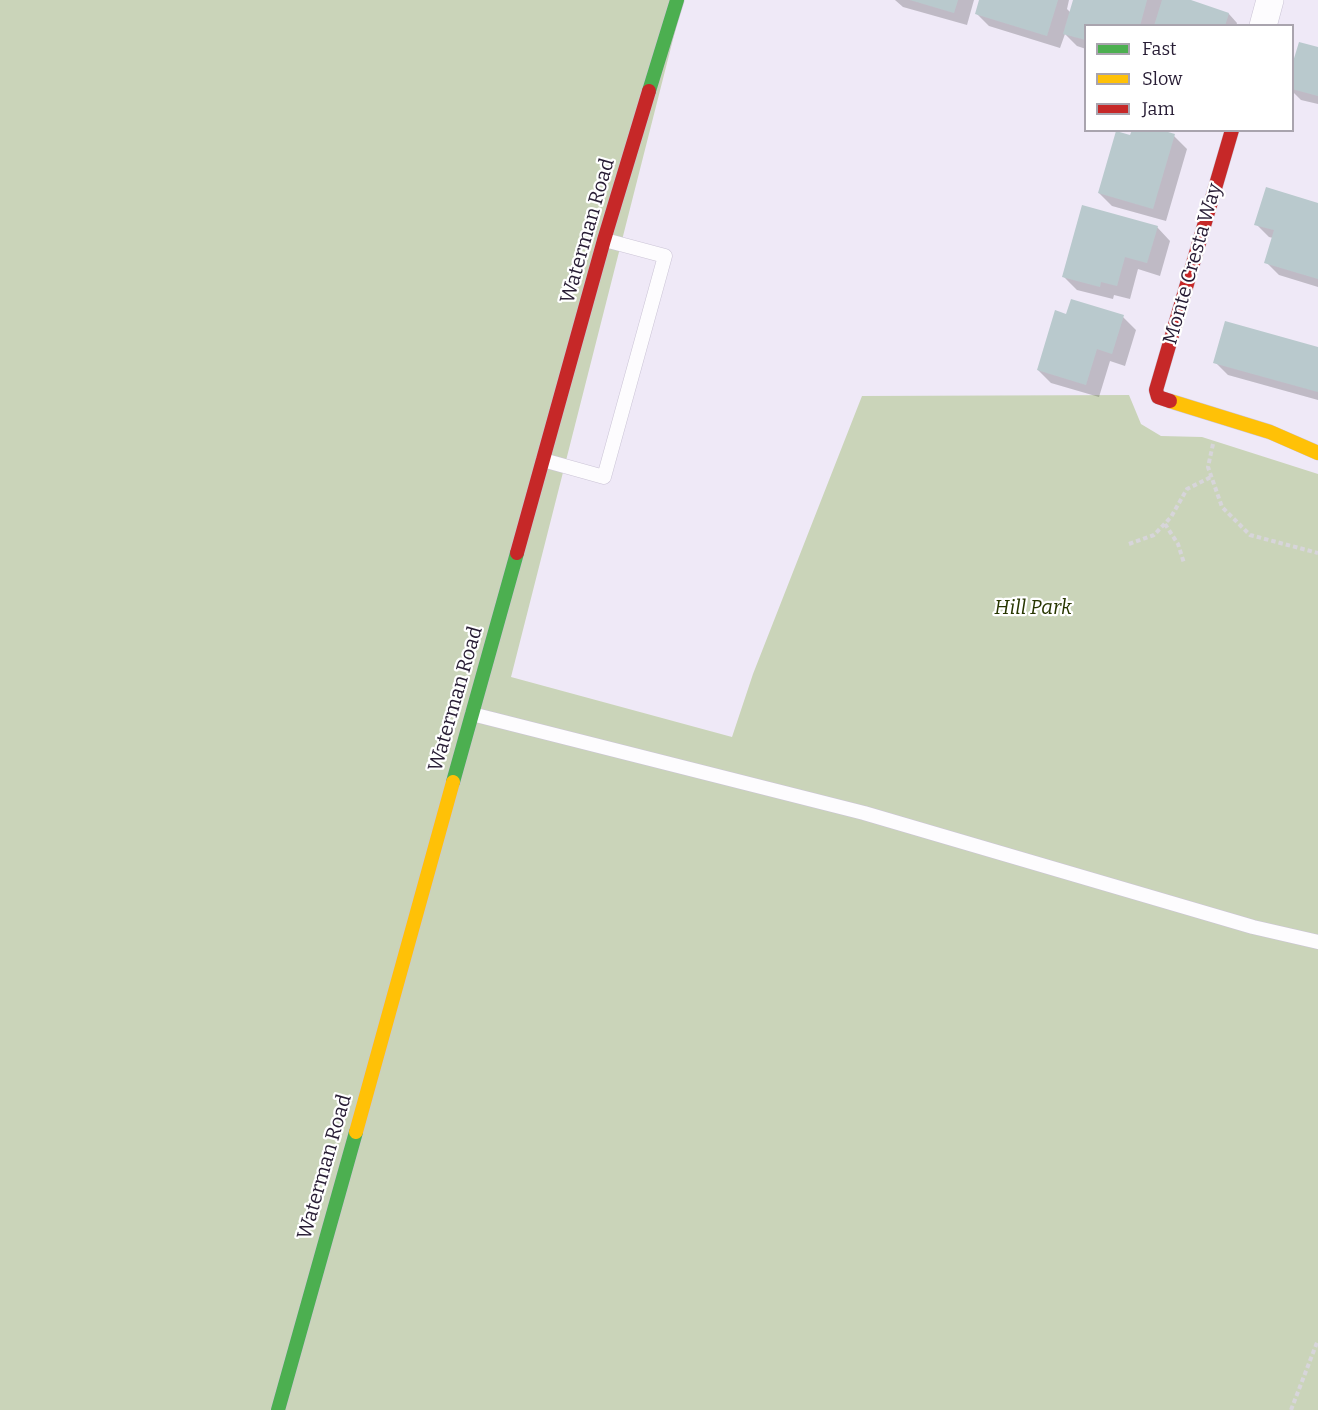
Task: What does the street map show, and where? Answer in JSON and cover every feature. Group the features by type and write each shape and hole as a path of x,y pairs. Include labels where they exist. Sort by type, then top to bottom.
{"main road":[{"name":"Waterman Road","path":"278,1410 604,240 677,0"},
{"name":"Monte Cresta Way","path":"1220,416 1158,397 1156,390 1231,132"},
{"path":"1220,416 1270,432 1318,453"}],"street":[{"path":"1264,24 1270,0"}],"lane":[{"path":"543,460 604,477 665,256 604,240"},
{"path":"472,714 864,813 1253,927 1318,942"}],"path":[{"path":"1220,416 1208,467 1222,507 1250,535 1318,554"},
{"path":"1129,544 1154,535 1171,517 1187,489 1211,477"},
{"path":"1165,524 1178,544 1184,563"},
{"path":"1291,1410 1318,1340"}],"green space":[{"name":"Hill Park","path":"0,0 683,0 511,677 732,737 753,674 862,396 1129,395 1141,424 1161,436 1202,437 1318,474 1318,1410 0,1410"}],"building":[{"path":"910,0 958,0 954,13"},
{"path":"979,0 1058,0 1047,36 975,14"},
{"path":"1073,0 1147,0 1141,24 1084,24 1084,39 1063,34"},
{"path":"1162,0 1191,0 1229,13 1226,24 1155,24"},
{"path":"1299,42 1318,47 1318,96 1294,90 1294,58"},
{"path":"1116,132 1130,135 1131,132 1175,134 1153,209 1098,193"},
{"path":"1266,187 1318,203 1318,279 1264,263 1274,230 1254,225"},
{"path":"1082,205 1158,226 1147,263 1125,257 1117,286 1101,282 1100,287 1062,277"},
{"path":"1071,299 1124,315 1112,354 1097,349 1086,385 1037,370 1055,310 1066,314"},
{"path":"1225,321 1318,347 1318,392 1213,363"}],"traffic: fast":[{"path":"649,91 677,0"},
{"path":"453,782 517,553"},
{"path":"278,1410 356,1132"}],"traffic: slow":[{"path":"1170,401 1270,432 1318,453"},
{"path":"356,1132 453,782"}],"traffic: jam":[{"path":"517,553 604,240 649,91"},
{"path":"1170,401 1158,397 1156,390 1231,132"}]}
